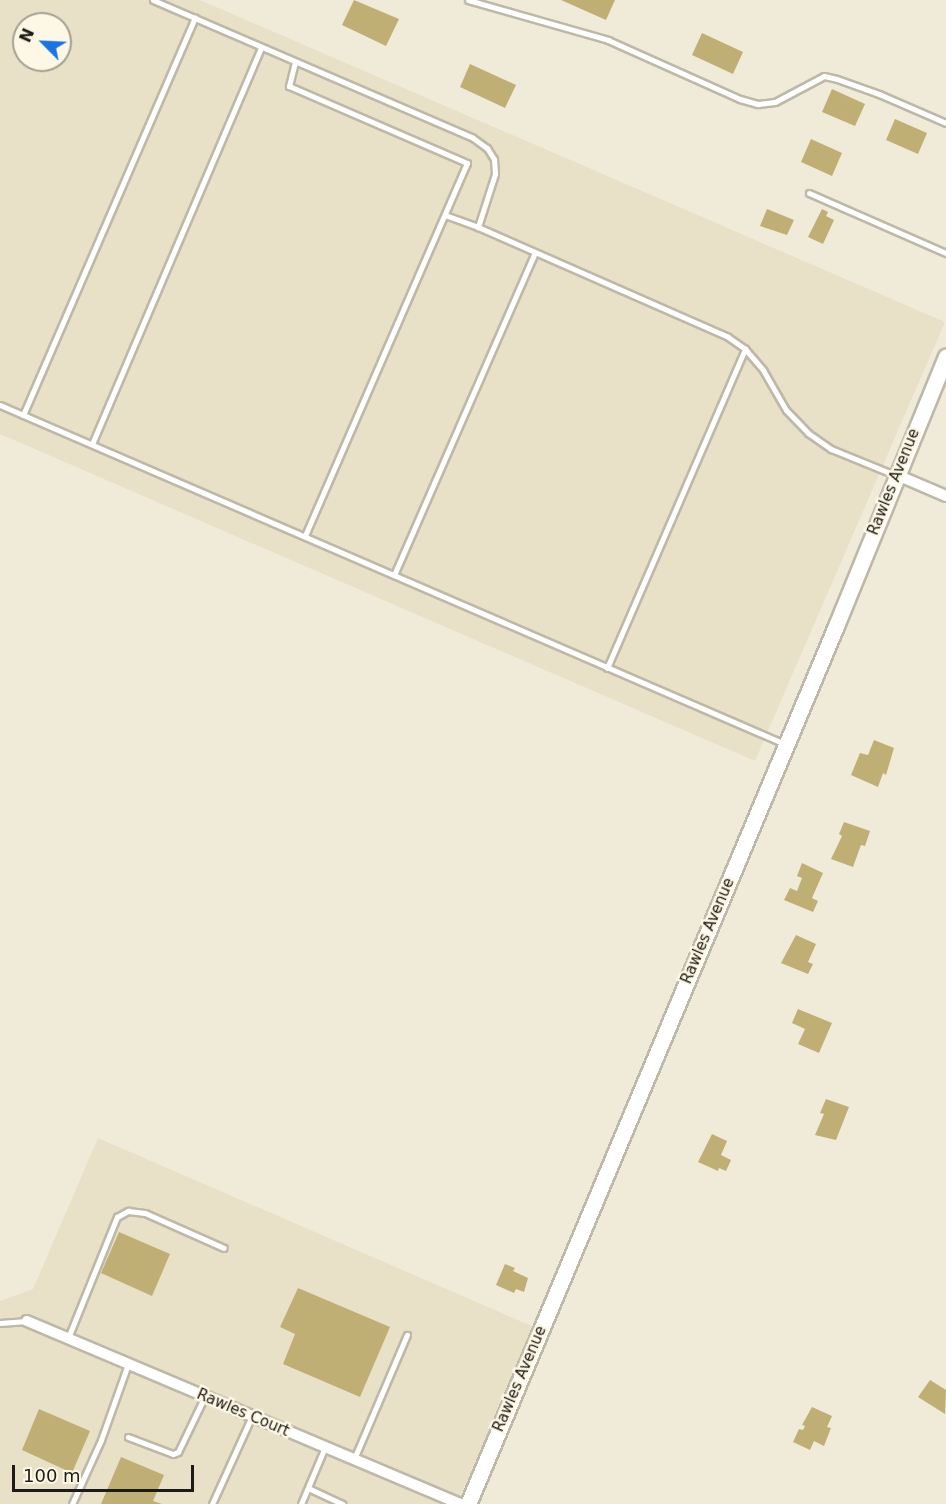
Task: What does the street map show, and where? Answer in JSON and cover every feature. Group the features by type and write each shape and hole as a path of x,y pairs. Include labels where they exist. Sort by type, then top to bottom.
{"street":[{"name":"Rawles Avenue","path":"468,1504 946,357"},
{"path":"897,475 946,496"},
{"name":"Rawles Court","path":"27,1321 460,1504"}],"lane":[{"path":"153,0 473,138 487,148 494,159 495,174 478,227"},
{"path":"468,0 608,40 740,99 758,104 775,102 824,76 858,86 946,123"},
{"path":"23,415 195,18"},
{"path":"92,444 261,47"},
{"path":"295,62 289,86 467,163 305,536"},
{"path":"809,193 946,253"},
{"path":"445,215 478,227 728,337 745,349 763,370 786,410 808,433 831,449 897,475"},
{"path":"394,575 535,252"},
{"path":"607,668 745,349"},
{"path":"0,405 786,745"},
{"path":"68,1338 117,1217 128,1211 145,1213 224,1248"},
{"path":"0,1323 27,1321"},
{"path":"354,1459 407,1335"},
{"path":"72,1504 100,1440 128,1364"},
{"path":"128,1437 173,1454 178,1452 205,1396"},
{"path":"212,1504 252,1416"},
{"path":"301,1504 325,1447"},
{"path":"308,1488 343,1504"}],"shaded area":[{"path":"0,0 200,0 945,322 755,761 0,434"},
{"path":"98,1138 534,1327 457,1504 0,1504 0,1301 33,1289"}],"building":[{"path":"354,0 399,19 386,46 342,25"},
{"path":"561,0 615,0 606,20"},
{"path":"702,33 743,52 733,74 692,55"},
{"path":"470,64 516,85 505,108 460,87"},
{"path":"832,89 865,104 855,126 822,112"},
{"path":"895,119 927,133 918,154 886,140"},
{"path":"811,139 842,153 832,176 801,162"},
{"path":"767,209 794,220 787,235 760,226"},
{"path":"822,209 828,212 826,216 834,220 823,244 808,237"},
{"path":"874,740 894,748 886,775 883,773 878,787 851,775 860,753 868,755"},
{"path":"844,822 870,831 865,846 861,845 853,867 831,859 842,836 839,834"},
{"path":"802,863 823,873 812,898 818,901 813,912 784,900 790,888 797,891 802,878 797,876"},
{"path":"796,935 816,944 808,962 813,964 808,974 781,963"},
{"path":"798,1009 832,1023 819,1053 798,1044 805,1029 792,1023"},
{"path":"826,1099 849,1107 836,1140 815,1135 824,1114 820,1113"},
{"path":"712,1134 727,1141 721,1155 731,1160 726,1171 719,1168 718,1171 698,1162"},
{"path":"119,1232 170,1254 152,1296 101,1273"},
{"path":"505,1264 515,1268 513,1271 528,1278 524,1292 516,1289 514,1293 496,1285"},
{"path":"298,1288 390,1327 360,1397 283,1364 295,1334 280,1327"},
{"path":"930,1380 946,1390 945,1414 918,1397"},
{"path":"812,1407 832,1416 827,1427 831,1428 824,1446 814,1441 810,1450 793,1442 799,1429 803,1430 805,1426 802,1425"},
{"path":"39,1409 90,1431 72,1473 22,1450"},
{"path":"121,1457 164,1475 153,1501 162,1504 101,1504"}]}
